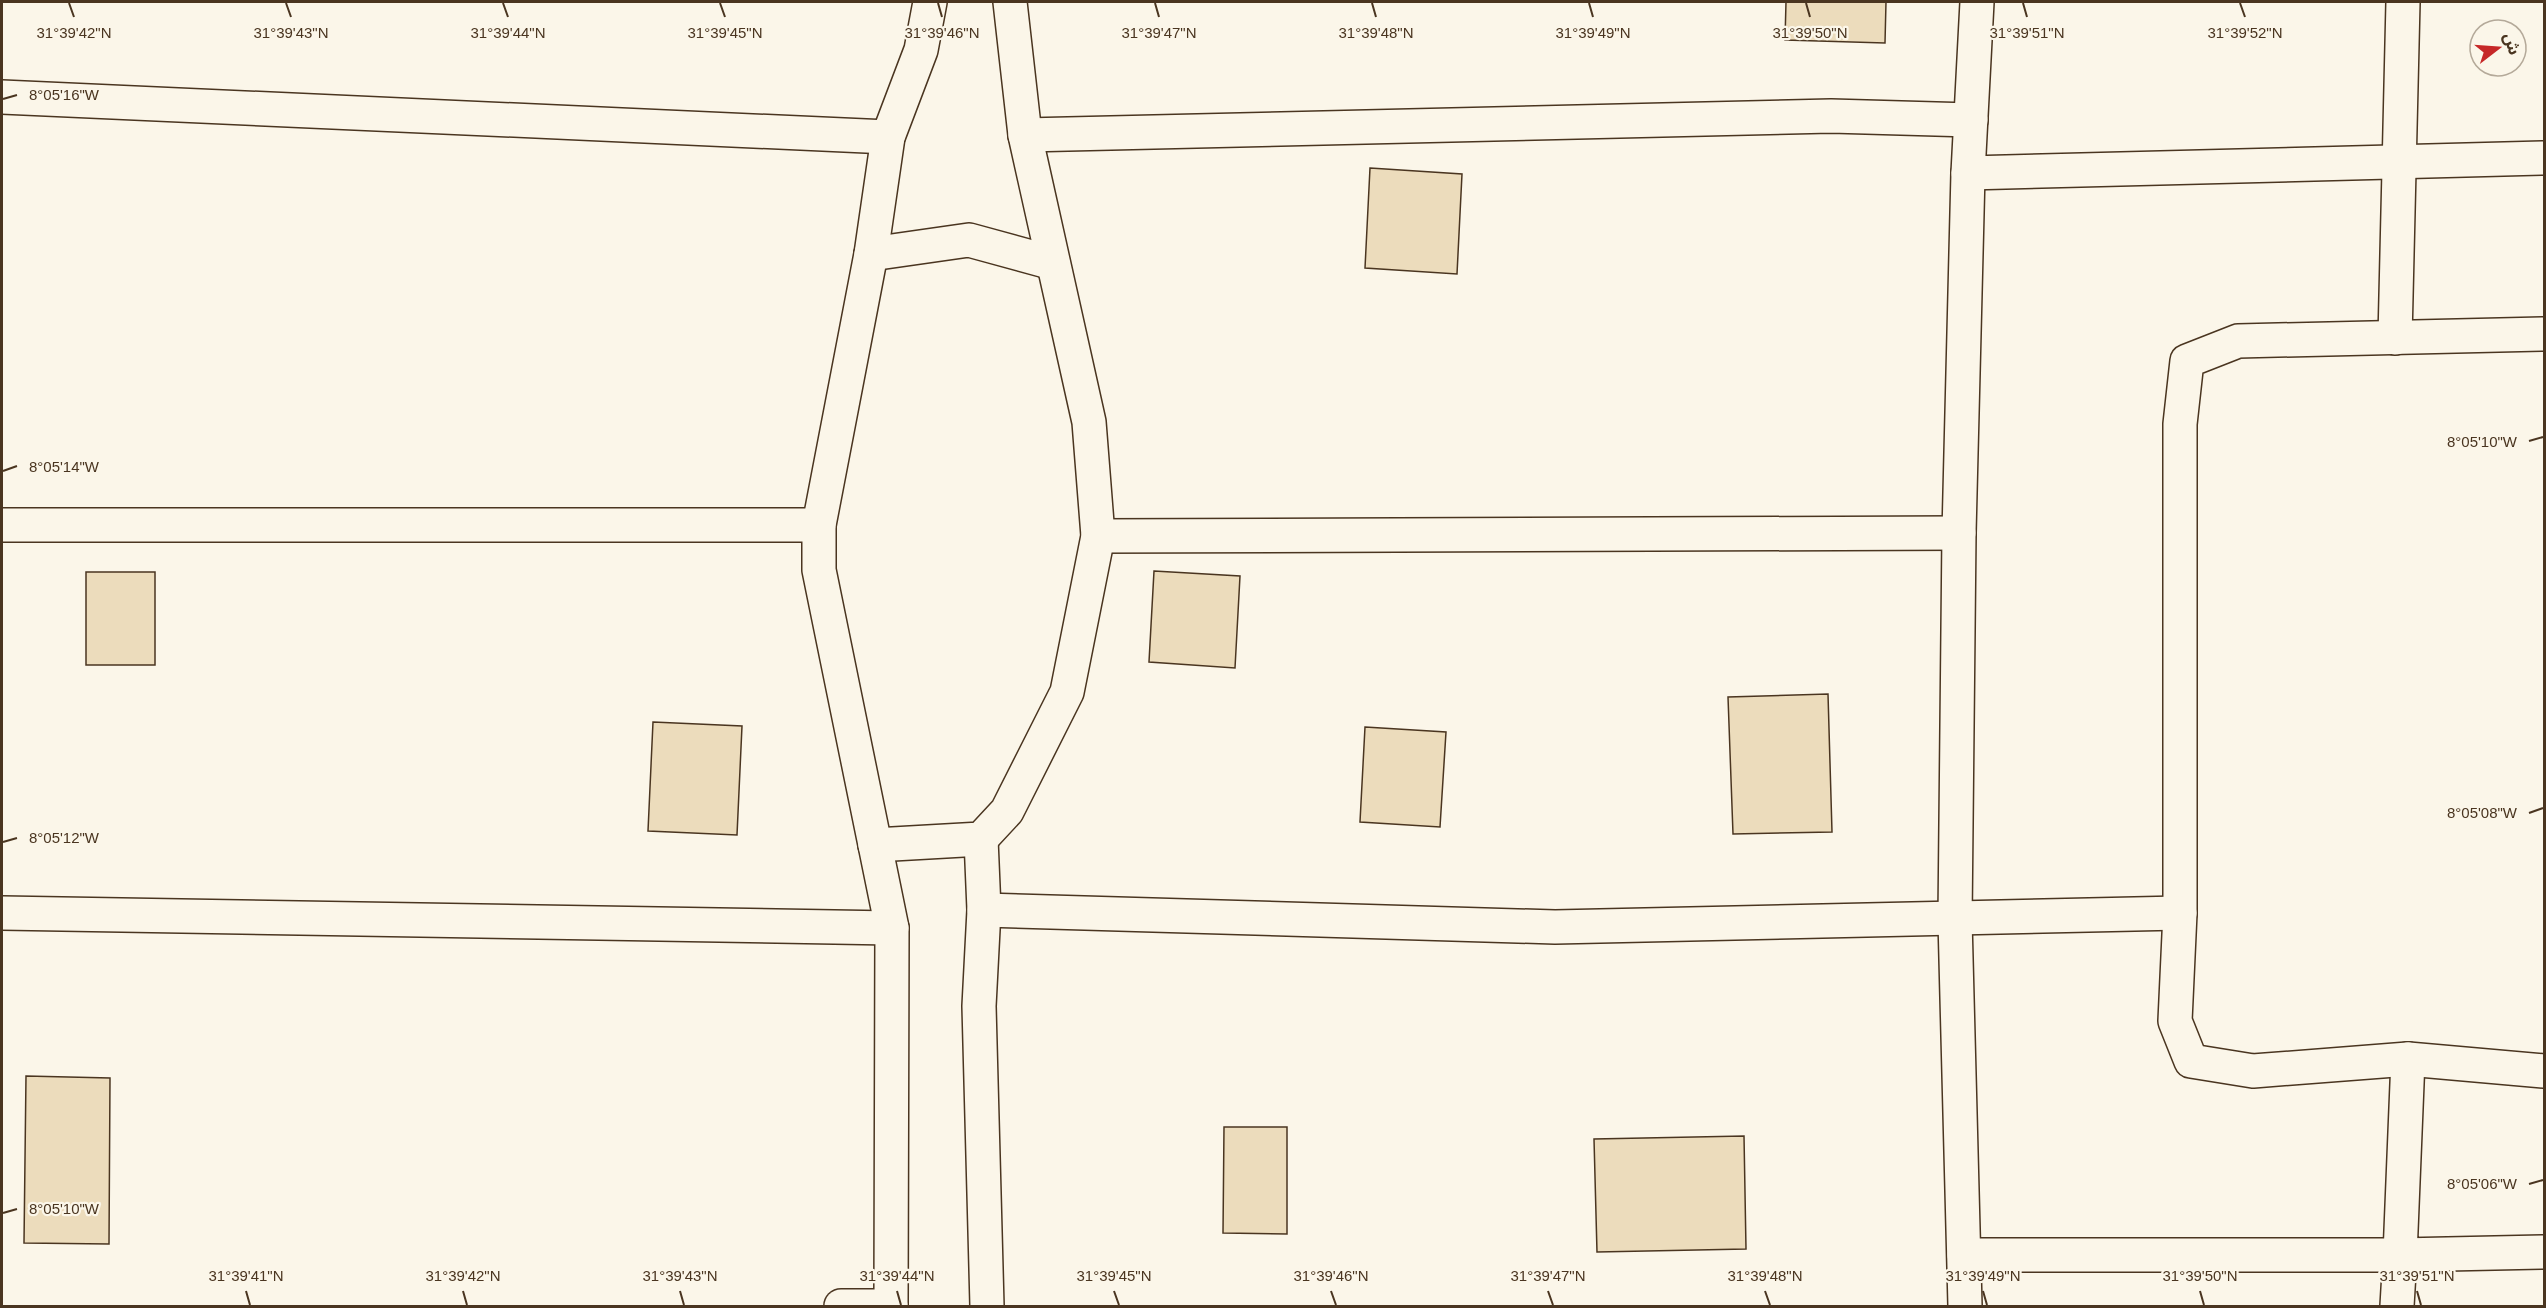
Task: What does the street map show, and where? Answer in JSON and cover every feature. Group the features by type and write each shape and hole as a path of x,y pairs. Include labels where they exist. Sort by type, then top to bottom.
{"street":[{"path":"841,1306 891,1306 892,928 819,570 819,525 871,254 888,137 921,50 930,2"},
{"path":"875,844 981,839 1007,811 1067,692 1098,536 1089,422 1025,135 1010,2"},
{"path":"1965,1306 1955,920 1959,533 1968,173 1977,2"},
{"path":"2396,338 2403,2"},
{"path":"2,97 888,137"},
{"path":"1025,135 1831,116 1971,120"},
{"path":"1968,173 2544,158"},
{"path":"871,254 969,240 1053,263"},
{"path":"2544,334 2238,341 2187,361 2180,436 2180,913 2175,1021 2191,1061 2253,1071 2408,1059 2544,1071"},
{"path":"2,525 819,525"},
{"path":"1098,536 1959,533"},
{"path":"981,839 984,910 979,1006 987,1306"},
{"path":"984,910 1555,927 1955,920 2180,913"},
{"path":"2,913 892,928"},
{"path":"2397,1306 2408,1059"},
{"path":"1964,1254 2400,1255 2544,1252"}],"building":[{"path":"1786,2 1886,2 1885,43 1785,40"},
{"path":"1370,168 1462,174 1457,274 1365,268"},
{"path":"1154,571 1240,576 1235,668 1149,662"},
{"path":"86,572 155,572 155,665 86,665"},
{"path":"1828,694 1832,832 1733,834 1728,697"},
{"path":"653,722 742,726 737,835 648,831"},
{"path":"1365,727 1446,732 1440,827 1360,822"},
{"path":"26,1076 110,1078 109,1244 24,1243"},
{"path":"1224,1127 1287,1127 1287,1234 1223,1233"},
{"path":"1744,1136 1746,1249 1597,1252 1594,1139"}]}
